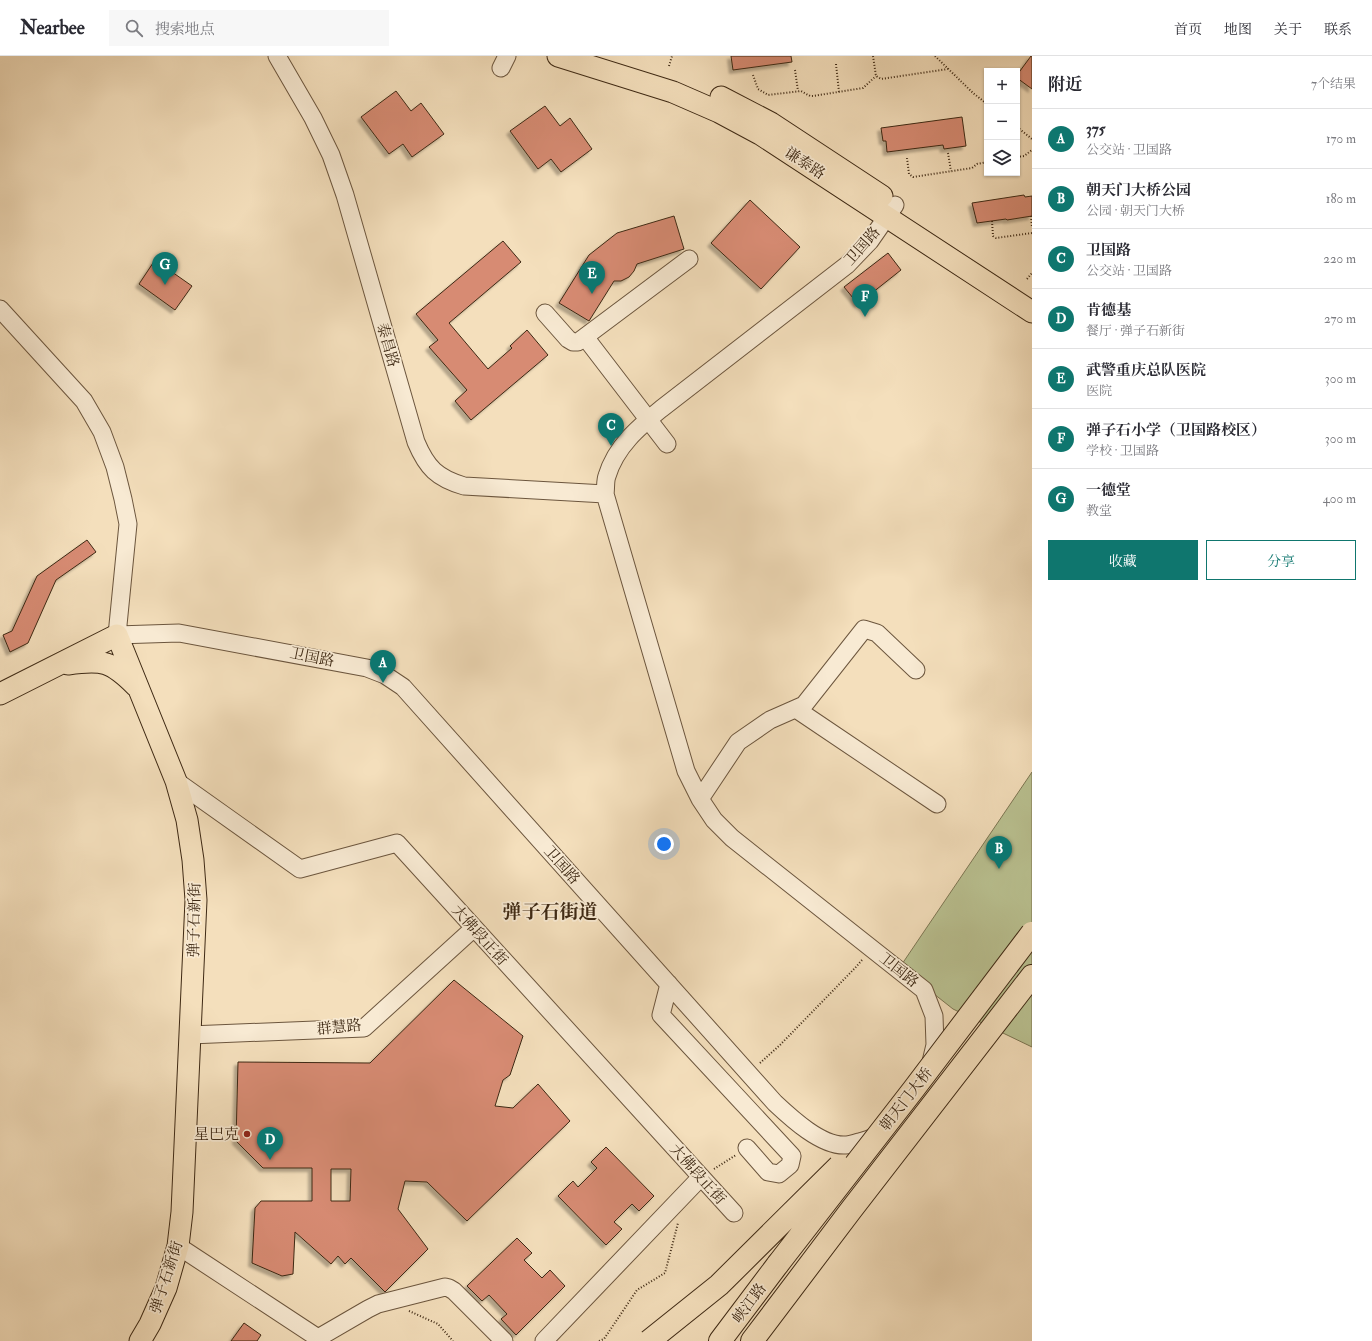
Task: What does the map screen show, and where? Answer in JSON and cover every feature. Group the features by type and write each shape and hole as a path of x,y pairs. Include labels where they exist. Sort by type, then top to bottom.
{"highway":[{"name":"朝天门大桥","path":"778,1264 1032,933"},
{"name":"朝天门大桥","path":"803,1281 851,1210 1032,976"},
{"path":"649,1341 719,1286 798,1208 913,1090"},
{"name":"峡江路","path":"720,1341 778,1264"},
{"path":"767,1341 803,1281"},
{"name":"峡江路","path":"752,1341 803,1281"}],"main road":[{"name":"谦泰路","path":"558,56 673,92 719,112 760,134 891,211 1030,288"},
{"name":"谦泰路","path":"599,56 677,78 727,100 771,123 1032,312"},
{"path":"0,694 117,635"},
{"name":"弹子石新街","path":"117,635 176,781 187,820 193,860 196,900 182,1212 178,1246 166,1288 150,1324 140,1341"},
{"path":"58,665 84,662 97,662 109,665 121,671 138,688"}],"street":[{"name":"泰昌路","path":"277,56 313,118 331,155 345,195 416,442 430,466 439,476 464,486 605,494"},
{"name":"卫国路","path":"117,635 179,633 367,668 385,675 403,687 774,1103 797,1123 818,1136 832,1142 846,1145 872,1139 898,1116 915,1095 928,1073 935,1045 934,1016 924,990 732,838 714,820 700,799 686,771 605,494 606,477 612,461 636,430 847,265 870,241 891,211"},
{"path":"545,313 568,339 573,342 578,342 689,260"},
{"path":"0,309 84,401 102,432 115,467 128,524 117,635"},
{"path":"585,337 668,444"},
{"path":"700,799 738,742 770,720 804,705 864,629 877,633 916,670"},
{"path":"796,709 937,804"},
{"name":"大佛段正街","path":"176,781 300,869 397,843 734,1213"},
{"name":"群慧路","path":"190,1035 364,1028 474,928"},
{"path":"669,984 661,1016 792,1156 790,1165 779,1174 768,1172 747,1148"},
{"path":"544,1341 701,1177"},
{"path":"178,1246 318,1340 368,1309 388,1302 445,1287 450,1288 504,1341"}],"path":[{"path":"668,66 672,56"},
{"path":"873,56 876,76"},
{"path":"935,56 984,102"},
{"path":"836,64 839,92"},
{"path":"876,76 881,79 948,69"},
{"path":"795,70 798,91"},
{"path":"754,75 758,89 768,95 801,91 810,96 863,88 876,76"},
{"path":"1020,129 1032,139"},
{"path":"1020,157 1024,156 1032,150"},
{"path":"948,153 951,171"},
{"path":"907,158 909,174 913,177 972,168 977,164 984,163"},
{"path":"1030,216 1032,227"},
{"path":"992,221 993,236 996,238 1032,233"},
{"path":"1030,288 1032,273"},
{"path":"748,1074 780,1045 855,968"},
{"path":"701,1177 747,1148"},
{"path":"599,1341 604,1339 637,1290 665,1272 678,1223"},
{"path":"388,1302 438,1324 453,1341"}],"green space":[{"path":"1032,772 1032,1047 953,1009 900,967"}],"building":[{"path":"731,56 791,56 792,62 733,70"},
{"path":"1032,56 1032,89 1020,80 1020,71"},
{"path":"396,91 411,111 421,103 444,134 412,157 403,144 389,154 361,117"},
{"path":"545,106 560,126 570,118 592,149 561,172 551,159 538,169 510,131"},
{"path":"962,117 966,146 944,149 943,145 887,152 886,141 883,141 881,128"},
{"path":"1024,195 1025,197 1032,196 1032,216 977,223 972,203"},
{"path":"750,200 800,247 761,289 711,243"},
{"path":"674,216 684,249 637,264 629,277 621,281 614,281 589,321 559,303 589,255 617,233"},
{"path":"503,241 521,262 449,323 488,369 512,348 510,346 527,330 548,355 471,420 455,401 467,390 429,347 438,340 416,314"},
{"path":"888,253 901,270 858,304 844,287"},
{"path":"155,260 192,286 175,310 139,284"},
{"path":"87,540 96,552 56,580 28,643 10,652 3,635 12,631 37,576"},
{"path":"454,980 523,1036 510,1075 503,1080 495,1106 513,1108 538,1084 570,1121 467,1221 427,1182 405,1181 398,1209 428,1249 385,1292 351,1258 345,1264 338,1256 331,1264 295,1232 293,1274 282,1276 252,1263 255,1208 261,1201 312,1201 312,1168 263,1168 236,1141 238,1062 370,1063","holes":["331,1169 351,1169 350,1201 331,1201"]},
{"path":"606,1147 654,1196 639,1211 632,1204 614,1222 622,1229 606,1245 558,1196 573,1181 578,1187 597,1168 591,1162"},
{"path":"517,1238 532,1253 524,1260 542,1278 550,1270 565,1286 516,1335 501,1319 507,1314 489,1295 482,1301 467,1286"},
{"path":"244,1323 261,1335 257,1341 231,1341"}],"place":[{"name":"一德堂","path":"165,285"},
{"name":"武警重庆总队医院","path":"592,294"},
{"name":"弹子石小学（卫国路校区）","path":"865,317"},
{"name":"卫国路","path":"611,446"},
{"name":"375","path":"383,683"},
{"name":"朝天门大桥公园","path":"999,869"},
{"name":"星巴克","path":"247,1134"},
{"name":"肯德基","path":"270,1160"}],"district":[{"name":"弹子石街道","path":"550,911"}]}
